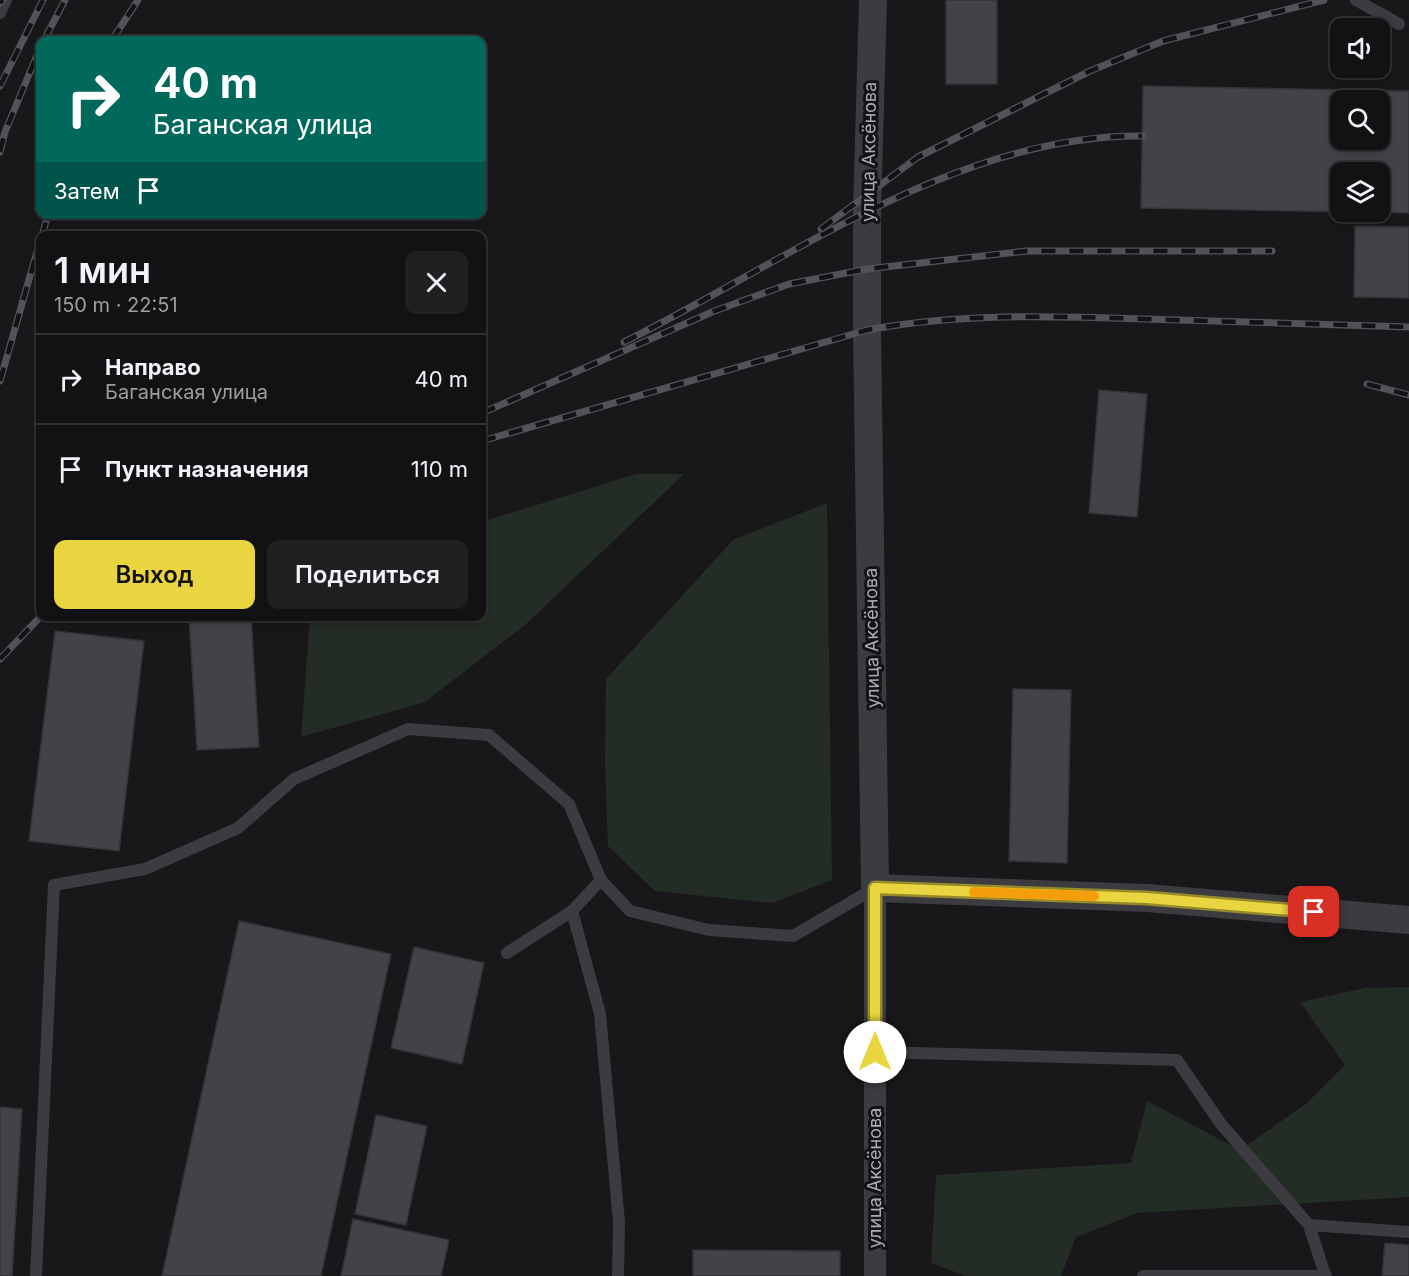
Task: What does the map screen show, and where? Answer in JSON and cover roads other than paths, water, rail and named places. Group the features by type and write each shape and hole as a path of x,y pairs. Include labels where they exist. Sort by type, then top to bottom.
{"street":[{"name":"улица Аксёнова","path":"873,0 867,330 875,888 875,1276"},
{"path":"875,888 1147,898 1409,920"}],"lane":[{"path":"0,13 6,0"},
{"path":"1356,0 1399,24"},
{"path":"36,1276 54,885 145,869 155,865 238,828 294,779 408,729 489,735 569,804 601,880 630,910 709,930 793,936 875,888"},
{"path":"507,953 572,911 601,880"},
{"path":"572,911 600,1014 620,1222 618,1276"},
{"path":"875,1052 1177,1060 1221,1124 1309,1225 1325,1276 1143,1276"},
{"path":"1309,1225 1409,1232"}],"railway":[{"path":"0,3 3,0"},
{"path":"0,86 43,0"},
{"path":"46,36 65,0"},
{"path":"115,36 138,0"},
{"path":"821,229 918,157 1090,71 1163,41 1324,0"},
{"path":"0,152 5,132 36,58"},
{"path":"624,342 809,242 939,179 1006,156 1073,141 1142,136"},
{"path":"43,231 47,219"},
{"path":"486,411 712,312 789,284 867,269 1026,251 1272,251"},
{"path":"0,381 36,255"},
{"path":"486,440 867,330 902,325 971,318 1040,317 1409,327"},
{"path":"1367,384 1409,395"},
{"path":"0,659 36,621"}]}
